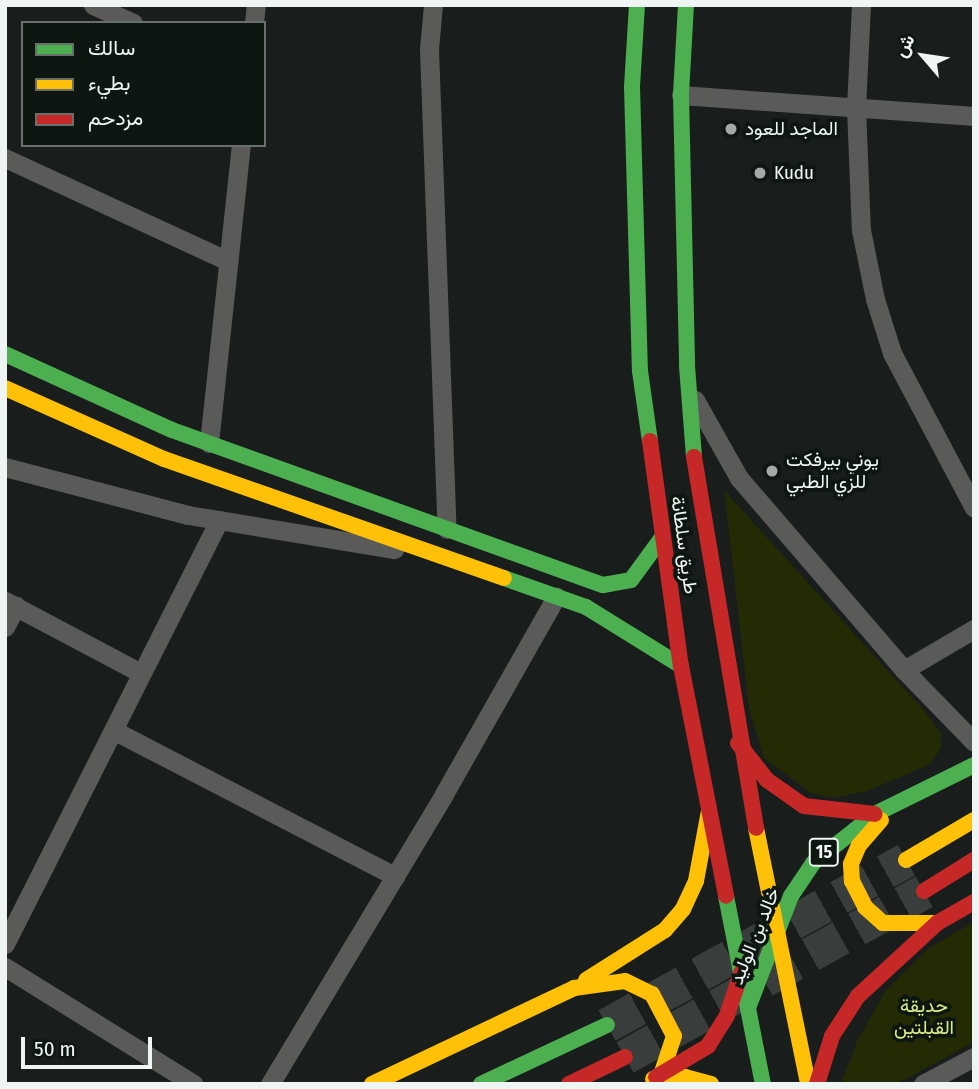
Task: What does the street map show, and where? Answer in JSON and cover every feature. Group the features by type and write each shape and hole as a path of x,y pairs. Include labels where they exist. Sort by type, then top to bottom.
{"main road":[{"name":"طريق سلطانة","path":"637,5 632,88 640,371 661,539 681,666 764,1084"},
{"name":"طريق سلطانة","path":"686,5 681,95 690,390 696,486 738,743 808,1084"},
{"path":"5,354 209,443 603,585 631,580 661,539"},
{"path":"5,388 164,459 586,607 681,666"},
{"path":"738,743 767,780 804,806 881,812 859,845 851,864 852,881 864,907 883,923 937,923"},
{"name":"خالد بن الوليد","path":"748,1008 792,896 813,863 881,812 974,765"},
{"path":"372,1084 579,987 665,930 683,909 696,881 709,811"},
{"path":"906,860 974,820"},
{"path":"924,891 974,860"},
{"name":"خالد بن الوليد","path":"652,1079 708,1046 727,1014 769,891"},
{"path":"817,1084 823,1057 844,1015 874,979 937,923 974,902"},
{"path":"579,987 625,981 652,994 674,1035 652,1079"},
{"path":"481,1084 607,1024"},
{"path":"569,1084 625,1057"},
{"path":"652,1079 685,1077 710,1084"}],"street":[{"path":"93,5 129,21"},
{"path":"433,5 429,49 447,529"},
{"path":"860,5 856,108 861,230 875,299 892,354 974,508"},
{"path":"681,95 974,116"},
{"path":"209,443 241,147"},
{"path":"5,158 228,261"},
{"path":"690,390 738,478 904,670 974,742"},
{"path":"5,467 219,520 439,556"},
{"path":"5,944 219,520"},
{"path":"270,1084 396,876 556,597"},
{"path":"5,627 11,603 141,673"},
{"path":"904,670 974,629"},
{"path":"113,730 396,876"},
{"path":"5,967 194,1084"},
{"path":"923,1084 974,1057"}],"green space":[{"path":"724,490 926,713 941,734 941,748 931,764 867,791 833,798 811,793 764,758 749,708"},
{"name":"حدیقة القبلتین","path":"974,922 974,1042 896,1084 841,1084 857,1041 886,990 930,947"}],"tunnel":[{"path":"607,1025 906,860"},
{"path":"625,1057 924,891"}],"traffic: fast":[{"path":"637,5 632,87 640,371 650,441"},
{"path":"686,5 681,95 687,366 694,457"},
{"path":"5,354 172,430 603,585 631,580 661,539"},
{"path":"504,578 586,607 681,666"},
{"path":"748,1008 791,896 813,863 875,814 974,765"},
{"path":"726,896 763,1084"},
{"path":"481,1084 607,1025"}],"traffic: slow":[{"path":"5,388 164,459 504,578"},
{"path":"586,980 665,930 683,909 696,881 709,811"},
{"path":"881,820 859,845 851,864 852,881 865,907 883,923 937,923"},
{"path":"906,860 974,820"},
{"path":"756,828 808,1084"},
{"path":"372,1084 574,988 625,981 652,994 674,1036 661,1075"},
{"path":"653,1079 685,1077 711,1084"}],"traffic: jam":[{"path":"650,441 681,666 726,896"},
{"path":"694,457 756,828"},
{"path":"738,743 767,780 804,806 875,814"},
{"path":"924,891 974,860"},
{"path":"817,1084 832,1036 858,996 937,923 974,902"},
{"path":"656,1077 708,1046 727,1015 742,971"},
{"path":"569,1084 625,1057"}],"place":[{"name":"الماجد للعود","path":"731,129"},
{"name":"Kudu","path":"760,173"},
{"name":"يوني بيرفكت للزي الطبي","path":"772,471"}]}
